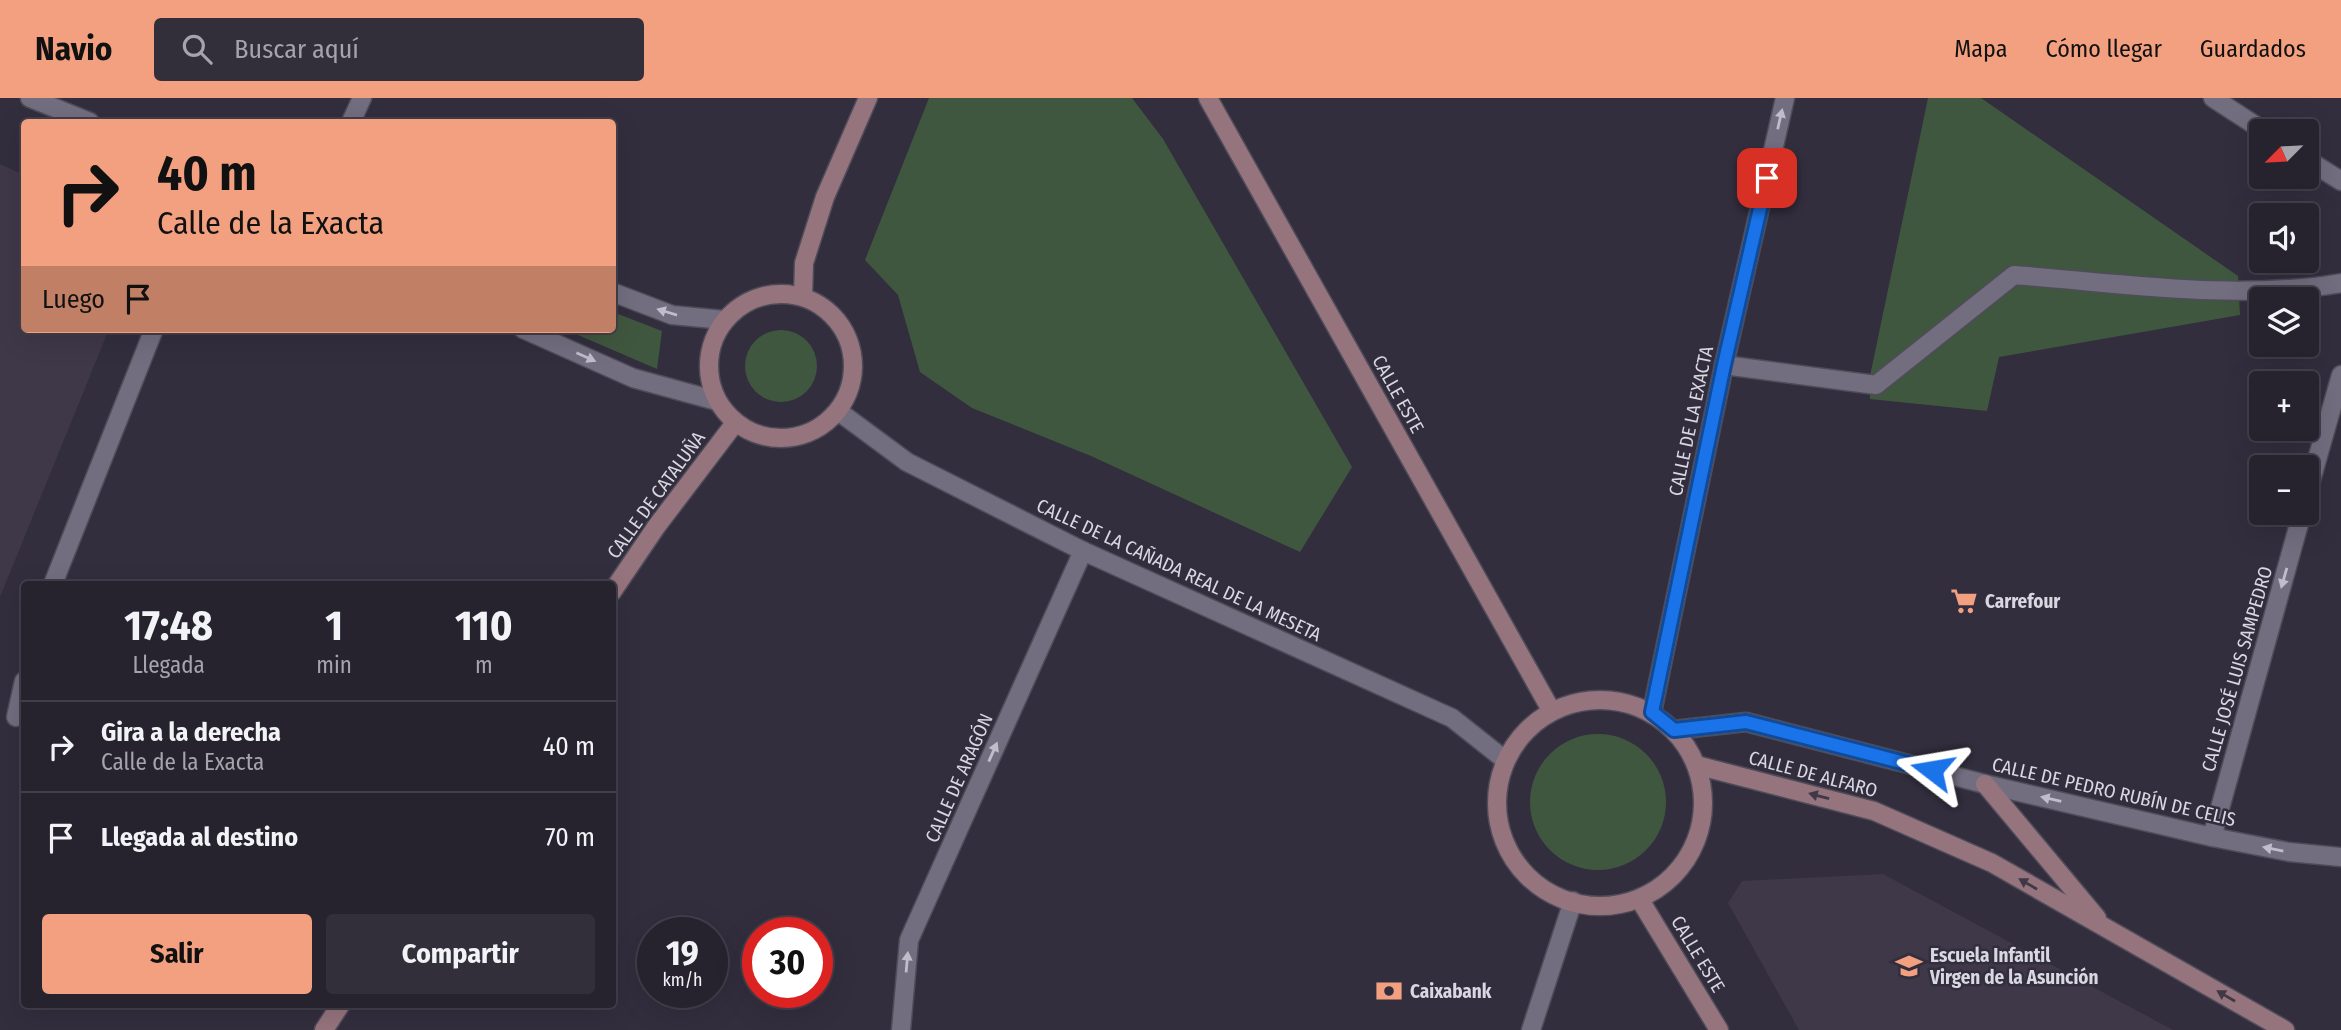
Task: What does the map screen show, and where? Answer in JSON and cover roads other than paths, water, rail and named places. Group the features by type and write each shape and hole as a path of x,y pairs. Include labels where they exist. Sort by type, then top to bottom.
{"street":[{"path":"30,98 82,119"},
{"path":"352,119 362,98"},
{"path":"803,297 804,263 825,197 868,98"},
{"name":"CALLE ESTE","path":"1209,98 1551,710"},
{"name":"CALLE DE LA EXACTA","path":"1652,712 1724,365 1785,98"},
{"path":"2213,98 2249,121"},
{"path":"2319,167 2341,181"},
{"path":"1724,365 1876,385 2014,275 2247,293 2306,289 2341,283"},
{"path":"616,294 672,315 724,320"},
{"path":"774,294 803,297 827,310 844,332 853,359 850,387 838,411 816,430 789,439 761,436 735,424 717,401 708,374 711,346 724,320 747,302 774,294"},
{"path":"55,581 153,333"},
{"path":"532,333 633,378 717,401"},
{"path":"2318,455 2341,375"},
{"name":"CALLE DE LA CAÑADA REAL DE LA MESETA","path":"838,411 907,462 1083,551 1452,718 1505,760"},
{"name":"CALLE DE CATALUÑA","path":"616,586 656,527 735,424"},
{"name":"CALLE JOSÉ LUIS SAMPEDRO","path":"2212,836 2299,525"},
{"name":"CALLE DE ARAGÓN","path":"901,1030 909,940 1083,551"},
{"path":"16,717 21,694"},
{"path":"1585,700 1619,700 1652,712 1674,730 1696,765 1704,807 1696,844 1674,877 1640,900 1591,908 1545,891 1510,855 1496,808 1505,760 1525,731 1551,710 1585,700"},
{"name":"CALLE DE PEDRO RUBÍN DE CELIS","path":"1674,730 1746,722 1985,784 2212,836 2289,852 2341,857"},
{"name":"CALLE DE ALFARO","path":"1696,765 1874,811 1992,863 2285,1030"},
{"name":"CALLE DE ALFARO","path":"1985,784 2103,926"},
{"name":"CALLE ESTE","path":"1640,900 1719,1030"},
{"path":"1531,1030 1573,901"},
{"path":"324,1030 338,1008"}],"place":[{"name":"Carrefour","path":"1964,601"},
{"name":"Escuela Infantil Virgen de la Asunción","path":"1909,966"},
{"name":"Caixabank","path":"1389,991"}]}
